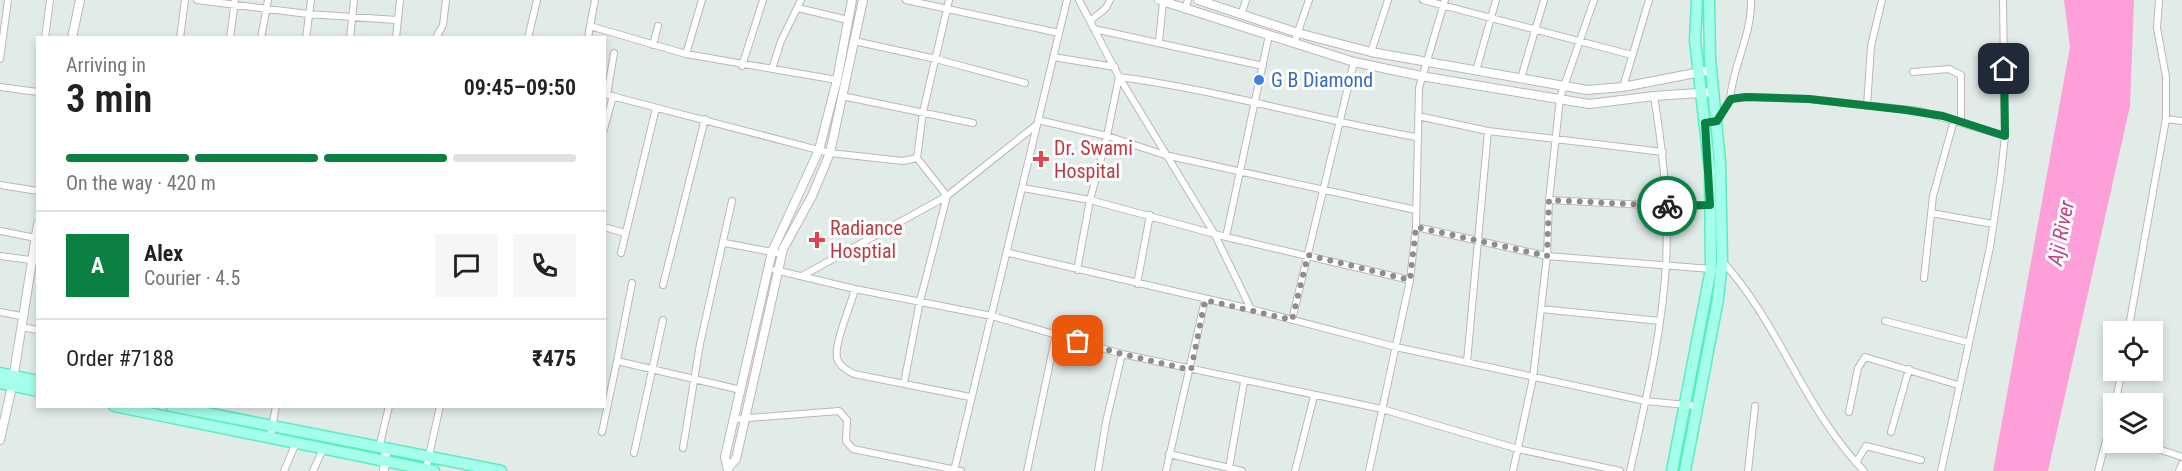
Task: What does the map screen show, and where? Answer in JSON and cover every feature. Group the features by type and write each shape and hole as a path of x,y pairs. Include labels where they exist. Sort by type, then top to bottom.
{"main road":[{"path":"1672,471 1685,405 1718,267 1695,40 1697,0"},
{"path":"1684,471 1697,406 1718,267 1717,121 1711,70 1709,0"},
{"path":"0,373 36,390"},
{"path":"0,383 36,381"},
{"path":"130,408 382,461 501,471"},
{"path":"181,408 272,426 382,461"}],"street":[{"path":"0,59 8,0"},
{"path":"45,36 50,0"},
{"path":"72,36 80,0"},
{"path":"180,36 185,0"},
{"path":"196,0 234,2 308,14 397,21"},
{"path":"261,36 268,0"},
{"path":"306,36 311,0"},
{"path":"350,36 354,0"},
{"path":"396,36 400,0"},
{"path":"437,36 443,26 446,0"},
{"path":"528,36 537,0"},
{"path":"588,36 595,0"},
{"path":"686,54 702,0"},
{"path":"742,66 763,0"},
{"path":"772,69 781,41 801,0"},
{"path":"728,469 736,459 741,390 772,252 819,150 837,80 852,0"},
{"path":"739,418 787,238 822,176 830,153 863,0"},
{"path":"906,0 1059,33"},
{"path":"947,196 917,158 923,112 949,0"},
{"path":"739,418 838,411 847,420 846,441 853,449 956,470 970,397 1009,253 1036,123 1067,0"},
{"path":"1079,0 1119,77 1214,233 1251,309"},
{"path":"1090,21 1106,8 1110,0"},
{"path":"1198,0 1298,33 1371,52 1587,90 1623,87 1711,70"},
{"path":"1241,15 1246,0"},
{"path":"1294,43 1309,0"},
{"path":"1371,52 1388,0"},
{"path":"1424,0 1444,3 1490,18 1632,55"},
{"path":"1476,71 1496,0"},
{"path":"1521,78 1544,0"},
{"path":"1513,471 1533,378 1547,256 1549,200 1560,98 1582,42 1594,0"},
{"path":"1623,87 1649,0"},
{"path":"1705,123 1717,121 1731,99 1735,68 1749,30 1751,0"},
{"path":"1867,106 1871,46 1882,0"},
{"path":"1941,471 1992,224 2005,136 2003,0"},
{"path":"2130,321 2166,119 2166,78 2157,37 2159,0"},
{"path":"1159,41 1161,1 1187,5 1269,35 1354,62 1421,76 1597,105 1654,96 1713,92"},
{"path":"230,36 234,2"},
{"path":"1369,471 1410,280 1416,227 1416,137 1421,76 1444,3"},
{"path":"798,8 848,20"},
{"path":"590,26 686,54 742,66 837,80"},
{"path":"653,45 658,26"},
{"path":"1094,29 1159,41 1263,66"},
{"path":"1226,237 1269,35"},
{"path":"854,41 936,59 1025,83"},
{"path":"606,112 614,53"},
{"path":"1053,57 1115,67"},
{"path":"1292,320 1354,62"},
{"path":"1913,72 1949,69 1961,75 1961,123"},
{"path":"1119,77 1168,83 1338,123 1416,137"},
{"path":"1077,270 1090,200 1107,136 1119,77"},
{"path":"0,87 36,92"},
{"path":"608,95 830,153 903,161 917,158"},
{"path":"842,96 973,123"},
{"path":"1630,471 1660,321 1666,264 1663,152 1654,96"},
{"path":"1731,99 1746,97 1809,99 1920,111 2005,136"},
{"path":"621,253 656,108"},
{"path":"1418,116 1488,131 1663,152"},
{"path":"663,285 705,119"},
{"path":"2166,119 2182,121"},
{"path":"1924,278 1931,213 1954,120"},
{"path":"802,276 947,196 1036,123 1107,136 1165,155 1416,210"},
{"path":"1467,362 1488,131"},
{"path":"0,184 36,191"},
{"path":"1023,188 1090,200 1226,237 1410,280"},
{"path":"904,383 920,301 947,196"},
{"path":"1549,200 1665,206 1710,205"},
{"path":"683,448 694,379 725,243 732,201"},
{"path":"1931,213 1992,224"},
{"path":"1137,284 1149,215"},
{"path":"1416,227 1547,256 1718,267 1757,306 1810,401 1856,464 1864,471"},
{"path":"606,228 625,233"},
{"path":"0,231 36,238 35,260 21,316 13,381 0,440"},
{"path":"725,243 782,254"},
{"path":"1009,253 1533,378 1645,401 1697,406"},
{"path":"0,256 35,260"},
{"path":"768,268 855,290 992,316 1122,354 1382,410 1518,449 1620,471"},
{"path":"602,432 632,283"},
{"path":"855,290 837,359 844,368 854,374 970,397"},
{"path":"1166,471 1191,370 1205,300"},
{"path":"1541,309 1660,321"},
{"path":"0,312 21,316"},
{"path":"634,453 663,320"},
{"path":"1885,321 1967,342"},
{"path":"21,327 36,330"},
{"path":"1027,471 1056,334"},
{"path":"1098,471 1106,422 1122,354"},
{"path":"1849,412 1858,368 1865,357 1958,385"},
{"path":"617,361 741,390"},
{"path":"1891,432 1909,369"},
{"path":"1228,468 1244,382"},
{"path":"1295,471 1314,396"},
{"path":"1748,471 1755,406"},
{"path":"270,438 276,408"},
{"path":"382,461 389,408"},
{"path":"429,466 440,408"},
{"path":"284,471 296,443"},
{"path":"1856,464 1866,446 1921,460"},
{"path":"313,471 323,449"},
{"path":"2163,451 2182,457"},
{"path":"2098,471 2103,452"},
{"path":"1169,454 1242,471"},
{"path":"2179,471 2182,464"}],"water":[{"name":"Aji River","path":"2064,0 2134,0 2130,106 2048,471 1993,471 2070,47"}],"way so far":[{"path":"1078,341 1191,370 1205,300 1292,320 1308,255 1410,280 1416,227 1547,256 1549,200 1667,206"}],"place":[{"name":"G B Diamond","path":"1259,80"},
{"name":"Dr. Swami Hospital","path":"1041,159"},
{"name":"Radiance Hosptial","path":"817,240"}],"route":[{"path":"1667,206 1710,205 1710,171 1705,123 1717,121 1731,99 1746,97 1809,99 1920,111 2005,136 2004,69"}]}
